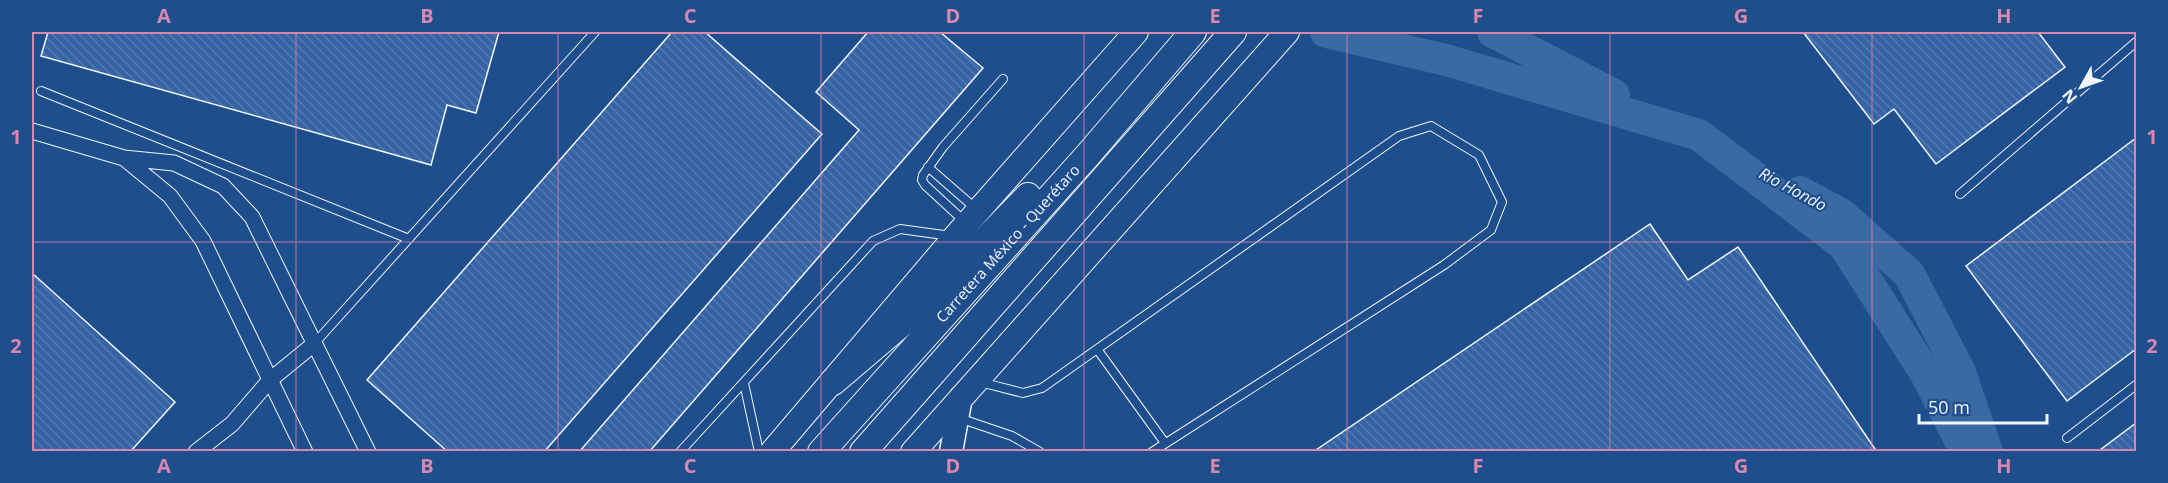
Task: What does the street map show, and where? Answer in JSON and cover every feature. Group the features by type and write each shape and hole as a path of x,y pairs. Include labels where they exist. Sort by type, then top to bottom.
{"highway":[{"name":"Carretera México - Querétaro","path":"821,452 1087,156 1193,32"},
{"name":"Carretera México - Querétaro","path":"863,452 1228,37"},
{"path":"833,382 915,312 1049,174 1087,156"}],"main road":[{"path":"772,452 967,224 1136,32"},
{"path":"913,452 965,398 1287,32"},
{"path":"951,452 965,398"}],"street":[{"path":"32,132 124,158 174,163 223,186 252,217 368,452"},
{"path":"124,158 170,196 203,241 305,452"},
{"path":"196,452 232,424 270,380 314,344"}],"lane":[{"path":"314,344 595,32"},
{"path":"1960,194 2136,42"},
{"path":"967,224 922,180 928,167 1003,79"},
{"path":"41,91 408,239"},
{"path":"965,398 1023,393 1042,388 1399,136 1431,126 1479,155 1502,202 1491,230 1444,265 1152,452"},
{"path":"928,167 967,224"},
{"path":"680,452 873,241 900,229 967,224"},
{"path":"1097,349 1165,443"},
{"path":"744,383 759,452"},
{"path":"2067,438 2136,385"},
{"path":"965,398 1012,436 1040,452"}],"building":[{"path":"48,32 499,32 476,113 447,105 431,165 41,56"},
{"path":"672,32 705,32 822,134 544,452 448,452 367,380"},
{"path":"868,32 940,32 983,68 649,452 579,452 859,130 816,92"},
{"path":"1803,32 2038,32 2065,67 1936,164 1894,109 1874,124"},
{"path":"2136,138 2136,349 2067,401 1966,266"},
{"path":"1650,224 1688,280 1738,247 1877,452 1313,452"},
{"path":"32,273 175,402 130,452 32,452"},
{"path":"2136,423 2136,452 2101,452 2100,450"}],"waterway":[{"name":"Rio Hondo","path":"1326,32 1446,60 1699,135 1844,245 1926,374 1966,452"},
{"name":"Rio Hondo","path":"1493,32 1614,95"},
{"name":"Rio Hondo","path":"1800,192 1841,214 1909,274 1960,372 1987,452"}]}
